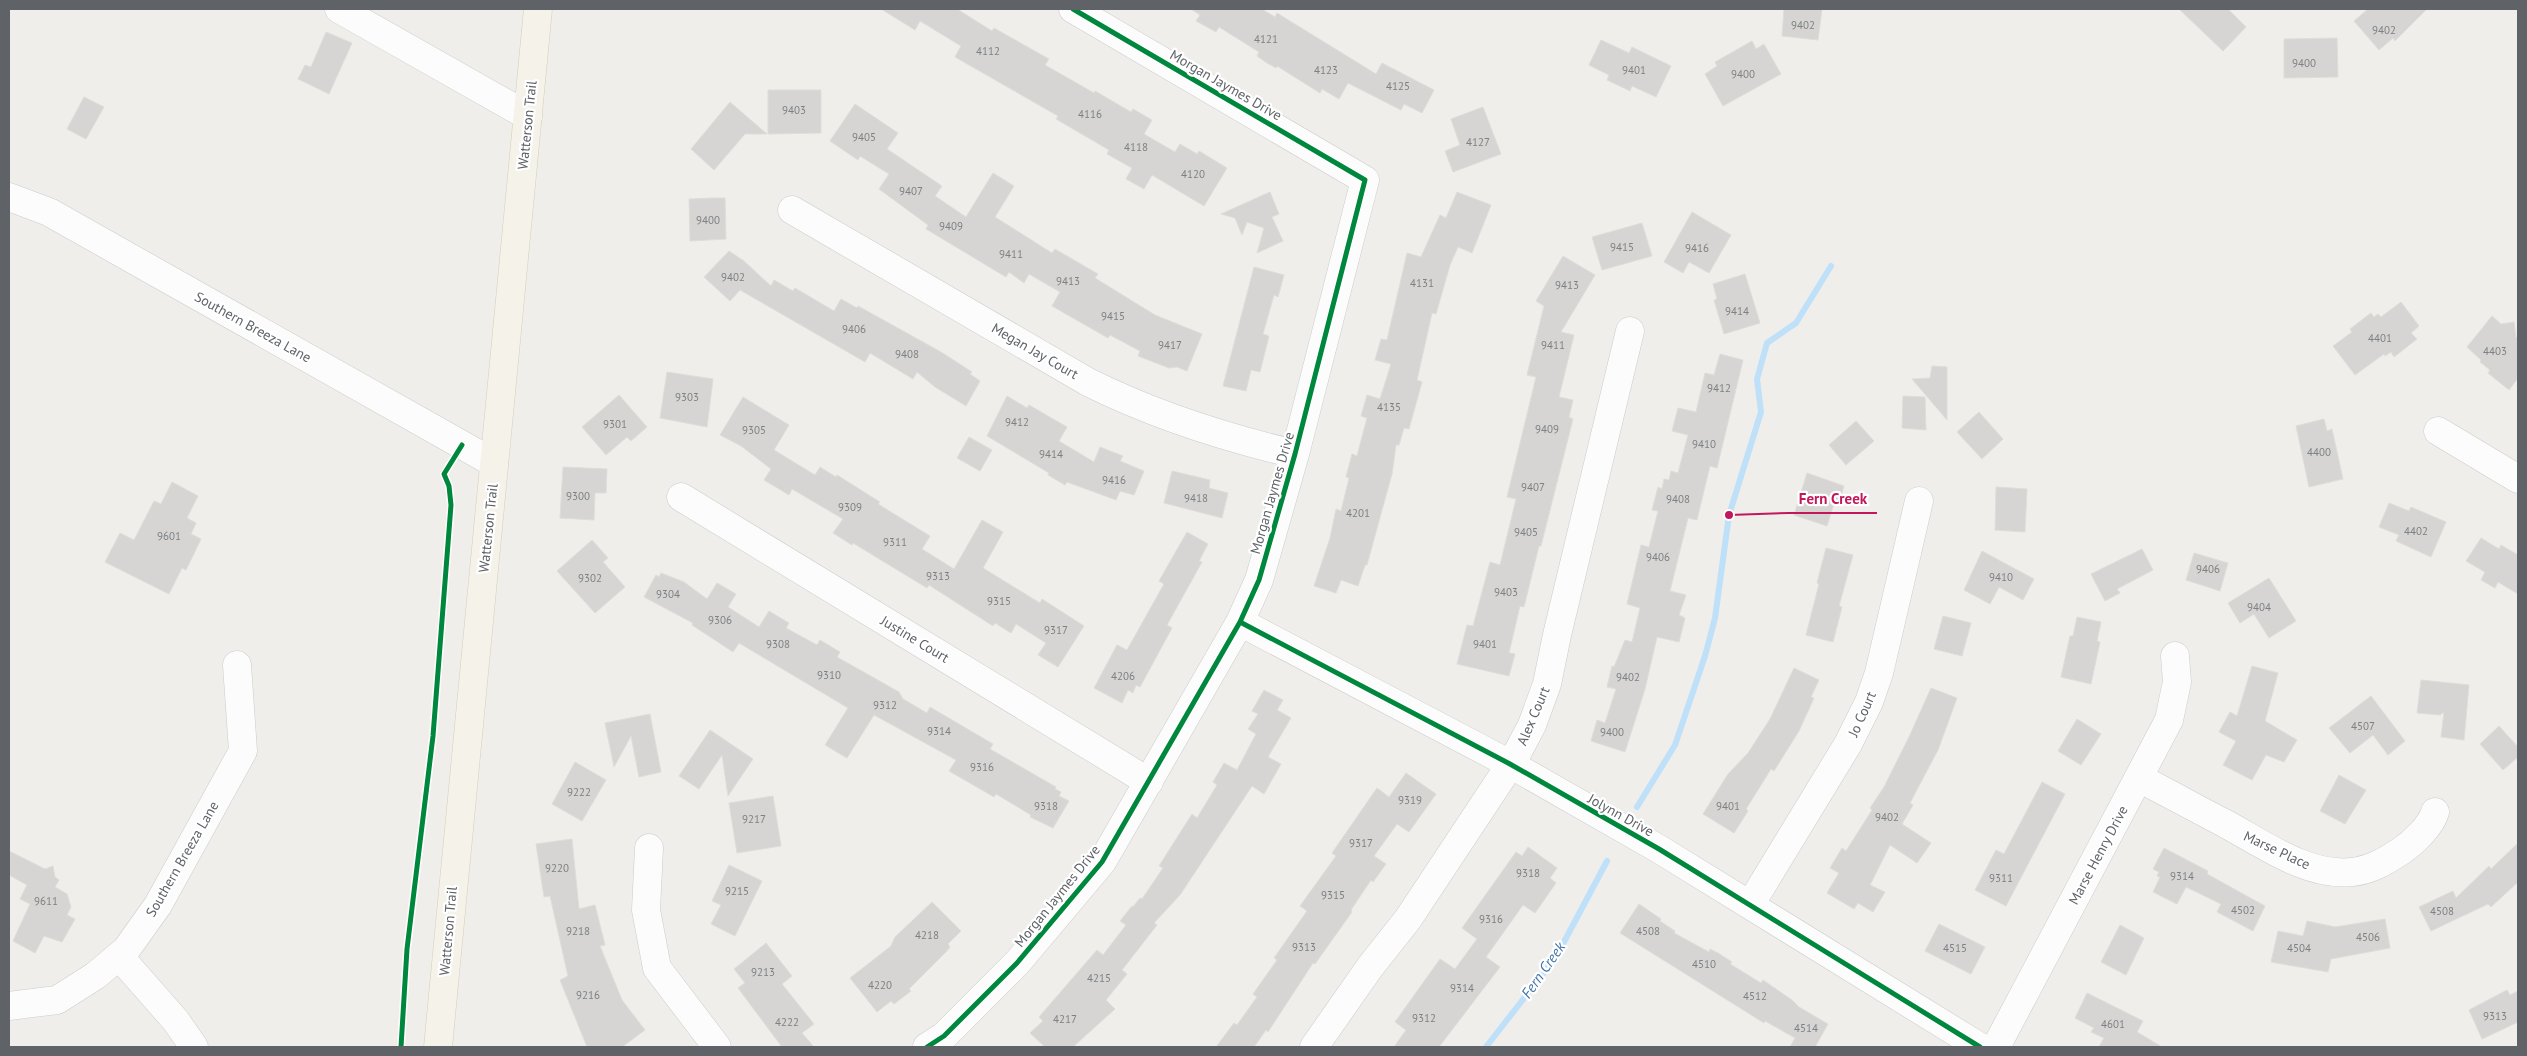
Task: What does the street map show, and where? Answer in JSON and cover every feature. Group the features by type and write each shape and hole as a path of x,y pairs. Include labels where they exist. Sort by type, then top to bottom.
{"main road":[{"name":"Watterson Trail","path":"438,1047 538,9"}],"street":[{"path":"340,9 528,116"},
{"name":"Morgan Jaymes Drive","path":"927,1047 944,1036 1017,963 1102,862 1240,622 1259,580 1295,454 1365,180 1073,9"},
{"name":"Southern Breeza Lane","path":"9,197 49,212 494,463"},
{"name":"Megan Jay Court","path":"792,210 1088,382 1127,402 1236,440 1295,454"},
{"name":"Alex Court","path":"1314,1047 1370,967 1408,919 1510,764 1532,726 1547,684 1630,331"},
{"path":"2438,431 2518,479"},
{"name":"Justine Court","path":"681,497 1149,782"},
{"name":"Jo Court","path":"1750,905 1848,744 1869,702 1879,672 1919,501"},
{"name":"Jolynn Drive","path":"1240,622 1510,764 1659,849 1980,1047"},
{"name":"Marse Henry Drive","path":"1996,1047 2169,720 2177,682 2176,656"},
{"name":"Southern Breeza Lane","path":"9,1006 57,1000 95,976 126,950 158,905 243,751 237,665"},
{"name":"Marse Place","path":"2139,778 2286,857 2318,869 2335,872 2352,872 2372,867 2389,859 2408,846 2433,819 2434,812"},
{"path":"649,848 646,910 657,968 717,1047"},
{"path":"119,956 176,1021 194,1047"}],"building":[{"path":"881,9 957,9 992,31 994,28 1049,59 1045,65 1094,93 1095,91 1131,112 1133,109 1152,120 1144,134 1175,152 1180,144 1197,154 1199,151 1227,168 1204,206 1152,175 1144,189 1126,179 1132,168 1107,154 1109,150 1056,119 1058,116 955,57 961,46 920,21 915,30"},
{"path":"1191,9 1262,9 1275,17 1277,13 1376,74 1382,63 1434,90 1422,113 1404,104 1401,110 1348,83 1339,99 1322,89 1320,93 1277,66 1276,68 1267,63 1257,56 1259,52 1219,27 1216,32 1196,21 1200,15"},
{"path":"1784,9 1822,9 1818,40 1782,36"},
{"path":"2179,9 2228,9 2246,27 2223,51"},
{"path":"2368,9 2427,9 2395,41 2393,38 2379,50 2354,21"},
{"path":"326,32 352,43 329,94 298,79 305,65 311,67"},
{"path":"2337,38 2338,77 2284,78 2284,39"},
{"path":"1601,40 1629,53 1632,47 1671,66 1656,97 1632,86 1630,91 1607,80 1609,75 1589,65"},
{"path":"1752,41 1756,49 1764,44 1781,74 1723,106 1705,74 1717,66 1715,62"},
{"path":"768,90 821,90 821,133 768,134"},
{"path":"84,97 104,107 86,139 67,129"},
{"path":"730,102 767,134 745,134 714,170 691,149"},
{"path":"855,104 898,133 887,149 942,186 935,196 966,217 993,173 1014,186 995,217 1052,253 1055,249 1098,274 1095,278 1155,315 1202,334 1187,371 1177,367 1169,368 1138,356 1140,351 1110,335 1108,338 1052,306 1060,292 1029,274 1024,283 1009,272 1006,277 926,229 928,225 879,189 889,174 860,156 858,160 830,141"},
{"path":"1483,107 1501,154 1453,172 1445,151 1460,145 1451,119"},
{"path":"1270,192 1279,214 1272,217 1283,241 1257,253 1264,228 1247,222 1242,235 1235,218 1221,214"},
{"path":"1457,192 1491,205 1472,253 1458,247 1450,265 1436,314 1432,313 1417,380 1422,382 1409,429 1404,428 1399,445 1396,445 1392,474 1367,565 1365,565 1358,586 1341,580 1336,593 1314,586 1330,538 1336,509 1341,511 1349,478 1346,477 1352,454 1357,456 1367,418 1361,416 1367,395 1380,399 1391,364 1375,360 1381,339 1387,340 1407,253 1421,257 1440,215 1446,218"},
{"path":"725,198 726,239 690,241 689,199"},
{"path":"1692,212 1731,235 1709,273 1689,262 1683,273 1664,262"},
{"path":"1642,223 1652,256 1602,270 1592,237"},
{"path":"729,251 744,261 771,286 774,280 793,291 795,288 834,311 841,299 857,308 858,306 941,352 972,372 970,374 980,381 966,406 935,387 917,372 913,379 870,353 865,362 740,290 730,301 704,277"},
{"path":"1563,256 1595,275 1561,332 1574,335 1559,397 1573,400 1569,417 1573,419 1524,607 1520,606 1509,653 1515,654 1509,676 1457,664 1467,625 1473,626 1490,562 1500,565 1516,499 1507,497 1536,377 1527,375 1544,306 1536,301"},
{"path":"1254,267 1284,275 1278,297 1274,295 1263,334 1269,336 1260,372 1251,370 1246,391 1223,386"},
{"path":"1745,274 1760,323 1724,334 1714,300 1717,299 1713,284"},
{"path":"2401,302 2419,326 2411,333 2417,339 2394,357 2391,352 2385,356 2384,354 2355,375 2333,346 2352,332 2350,329 2371,313 2374,317 2378,314 2381,317"},
{"path":"2492,316 2501,324 2514,322 2518,339 2518,378 2509,390 2488,373 2490,370 2467,347"},
{"path":"1720,354 1743,360 1717,468 1710,466 1697,520 1688,518 1670,591 1686,595 1679,615 1685,618 1679,642 1657,637 1645,689 1625,752 1591,741 1597,720 1605,723 1616,689 1607,687 1612,666 1614,667 1625,640 1632,642 1640,608 1627,604 1641,545 1649,547 1658,511 1652,510 1658,487 1662,489 1664,479 1669,480 1671,471 1678,473 1688,435 1672,431 1678,408 1696,412 1705,373 1714,375"},
{"path":"1932,366 1947,367 1947,420 1912,379 1930,378"},
{"path":"667,372 713,379 707,427 660,418"},
{"path":"619,395 647,427 631,441 627,437 606,455 582,427"},
{"path":"1007,396 1027,408 1029,405 1067,427 1059,441 1094,462 1100,447 1123,456 1120,461 1144,471 1134,495 1120,491 1116,500 1067,482 1065,485 1048,475 1049,473 987,436"},
{"path":"1903,396 1925,397 1926,430 1902,428"},
{"path":"743,397 789,425 774,450 815,475 820,467 836,477 837,475 880,502 878,504 930,536 922,549 954,569 982,520 1003,532 983,568 1040,603 1042,599 1084,626 1058,667 1038,655 1046,643 1016,624 1011,633 995,623 993,626 929,585 927,588 853,543 852,545 833,533 843,519 792,489 789,495 764,480 771,469 741,446 720,435"},
{"path":"1979,412 2003,439 1982,459 1957,432"},
{"path":"2324,419 2327,431 2332,429 2343,479 2309,487 2296,426"},
{"path":"1856,421 1874,441 1846,465 1829,445"},
{"path":"969,437 992,450 980,471 957,458"},
{"path":"563,467 607,469 606,493 595,493 594,520 560,518"},
{"path":"1172,471 1210,480 1209,488 1228,493 1222,518 1164,503"},
{"path":"1807,473 1844,486 1838,506 1834,504 1827,526 1794,515"},
{"path":"172,482 198,496 187,518 196,523 191,534 201,539 186,570 182,568 169,594 105,562 120,533 134,540 154,501 161,504"},
{"path":"1996,487 2027,489 2025,532 1995,530"},
{"path":"2389,503 2409,511 2411,507 2446,522 2431,557 2396,541 2399,535 2379,527"},
{"path":"1187,532 1208,544 1199,561 1202,562 1167,625 1172,628 1140,687 1136,685 1133,693 1128,690 1122,703 1094,688 1117,645 1127,650 1164,584 1159,581"},
{"path":"2481,538 2499,549 2501,545 2518,555 2518,594 2498,582 2495,588 2481,580 2485,572 2466,561"},
{"path":"592,540 608,558 603,562 625,587 595,613 557,571"},
{"path":"1826,548 1853,555 1839,606 1842,607 1833,642 1806,635"},
{"path":"2142,549 2153,570 2117,589 2120,593 2105,601 2091,574"},
{"path":"1982,551 2034,579 2023,600 1999,587 1990,604 1964,590"},
{"path":"2194,553 2228,563 2220,591 2186,580"},
{"path":"661,573 684,582 707,599 717,583 736,594 728,607 759,627 769,611 789,623 786,628 817,645 820,640 840,652 837,657 899,692 903,699 927,713 930,707 993,744 990,749 1056,787 1055,789 1061,792 1059,796 1069,801 1053,828 1030,817 1031,815 996,794 994,797 949,771 956,760 874,715 847,758 825,745 848,708 739,643 733,652 692,625 693,623 644,597 656,575 659,577"},
{"path":"2269,578 2296,621 2269,638 2254,614 2240,623 2228,603"},
{"path":"1943,616 1971,623 1962,656 1934,649"},
{"path":"2077,617 2101,622 2097,641 2100,642 2091,684 2061,677 2070,636 2073,636"},
{"path":"2252,666 2278,673 2265,721 2297,740 2284,762 2266,755 2252,780 2223,765 2236,741 2219,732 2230,712 2237,716"},
{"path":"1794,668 1819,680 1811,697 1814,698 1799,731 1774,771 1771,769 1746,809 1748,811 1734,833 1703,814 1728,774 1748,753 1770,719"},
{"path":"2421,680 2469,685 2464,740 2441,737 2444,712 2440,715 2417,713"},
{"path":"1931,688 1957,698 1938,750 1910,803 1913,805 1902,824 1931,843 1917,863 1890,845 1870,885 1885,892 1873,912 1858,903 1854,909 1827,893 1839,873 1830,868 1842,848 1846,851 1872,810 1870,808 1884,787"},
{"path":"1264,690 1283,700 1277,710 1291,718 1268,757 1281,764 1264,794 1252,786 1180,895 1154,923 1157,925 1122,970 1127,974 1106,1000 1115,1009 1073,1047 1045,1047 1030,1033 1043,1021 1039,1017 1097,950 1103,955 1126,925 1120,921 1140,898 1142,899 1163,868 1159,866 1192,814 1197,818 1217,785 1213,782 1224,763 1237,770 1256,734 1248,729 1258,714 1252,711"},
{"path":"2371,696 2405,741 2388,755 2373,735 2350,753 2329,728"},
{"path":"650,714 661,772 639,777 631,736 614,767 605,723"},
{"path":"2077,719 2101,734 2081,765 2058,751"},
{"path":"2499,726 2518,747 2518,757 2503,770 2480,744"},
{"path":"710,730 753,759 728,796 722,755 699,789 679,776"},
{"path":"575,762 606,780 582,821 552,804"},
{"path":"1406,773 1436,794 1409,832 1397,824 1374,856 1386,864 1373,882 1371,880 1351,910 1352,912 1315,964 1313,963 1268,1032 1266,1030 1254,1047 1216,1047 1234,1023 1237,1025 1257,997 1253,994 1277,960 1274,958 1307,911 1300,906 1336,856 1332,853 1377,788 1389,797"},
{"path":"2339,775 2366,790 2345,824 2320,811"},
{"path":"2042,782 2065,794 2006,906 1975,890 1996,850 2004,854"},
{"path":"773,796 781,846 737,853 729,803"},
{"path":"572,839 579,909 595,905 605,945 600,946 622,1000 645,1030 622,1047 587,1047 560,980 568,976 550,896 544,897 536,844"},
{"path":"2518,843 2518,882 2491,907 2488,904 2431,931 2419,907 2453,891 2456,898 2489,866 2491,869"},
{"path":"1528,847 1557,868 1550,878 1556,883 1535,913 1523,905 1486,957 1500,967 1439,1047 1394,1047 1406,1030 1395,1022 1440,959 1455,969 1477,939 1462,928 1516,852 1522,856"},
{"path":"2164,848 2208,871 2207,874 2265,906 2253,931 2217,912 2221,904 2186,887 2177,904 2153,892 2160,877 2157,876 2159,872 2153,869"},
{"path":"9,851 45,869 53,866 55,877 59,880 55,887 67,894 71,907 67,915 75,919 62,942 44,936 35,953 13,941 30,904 20,899 27,885 9,875"},
{"path":"729,865 762,881 735,936 711,924 721,905 712,901"},
{"path":"932,902 961,931 948,944 950,947 945,953 909,989 911,991 894,1004 891,1001 877,1012 850,978 891,946 895,937"},
{"path":"1639,904 1661,919 1660,921 1675,931 1674,933 1709,952 1710,949 1718,953 1732,962 1730,964 1761,983 1763,980 1799,1007 1828,1024 1815,1047 1790,1047 1795,1038 1765,1021 1764,1023 1620,933"},
{"path":"2385,919 2390,948 2331,959 2328,972 2271,962 2278,931 2303,936 2307,921 2335,927"},
{"path":"1939,924 1985,947 1971,974 1925,951"},
{"path":"2120,925 2144,938 2126,975 2101,962"},
{"path":"766,943 792,976 782,984 814,1024 802,1033 814,1047 782,1047 738,988 745,983 734,969"},
{"path":"2507,990 2510,995 2518,991 2518,1022 2482,1039 2469,1010"},
{"path":"2087,993 2143,1021 2137,1032 2162,1047 2099,1047 2104,1038 2091,1032 2094,1028 2075,1018"}],"waterway":[{"name":"Fern Creek","path":"1637,807 1675,745 1705,656 1715,618 1729,515 1761,412 1757,379 1767,343 1796,323 1831,266"},
{"name":"Fern Creek","path":"1486,1047 1556,957 1607,861"}],"cycle path":[{"path":"927,1047 944,1036 1017,963 1102,862 1240,622 1259,580 1295,454 1365,180 1073,9"},
{"path":"401,1047 407,949 433,736 451,505 449,486 444,474 462,445"},
{"path":"1240,622 1510,764 1659,849 1980,1047"}],"place":[{"name":"Fern Creek","path":"1729,515"}]}
